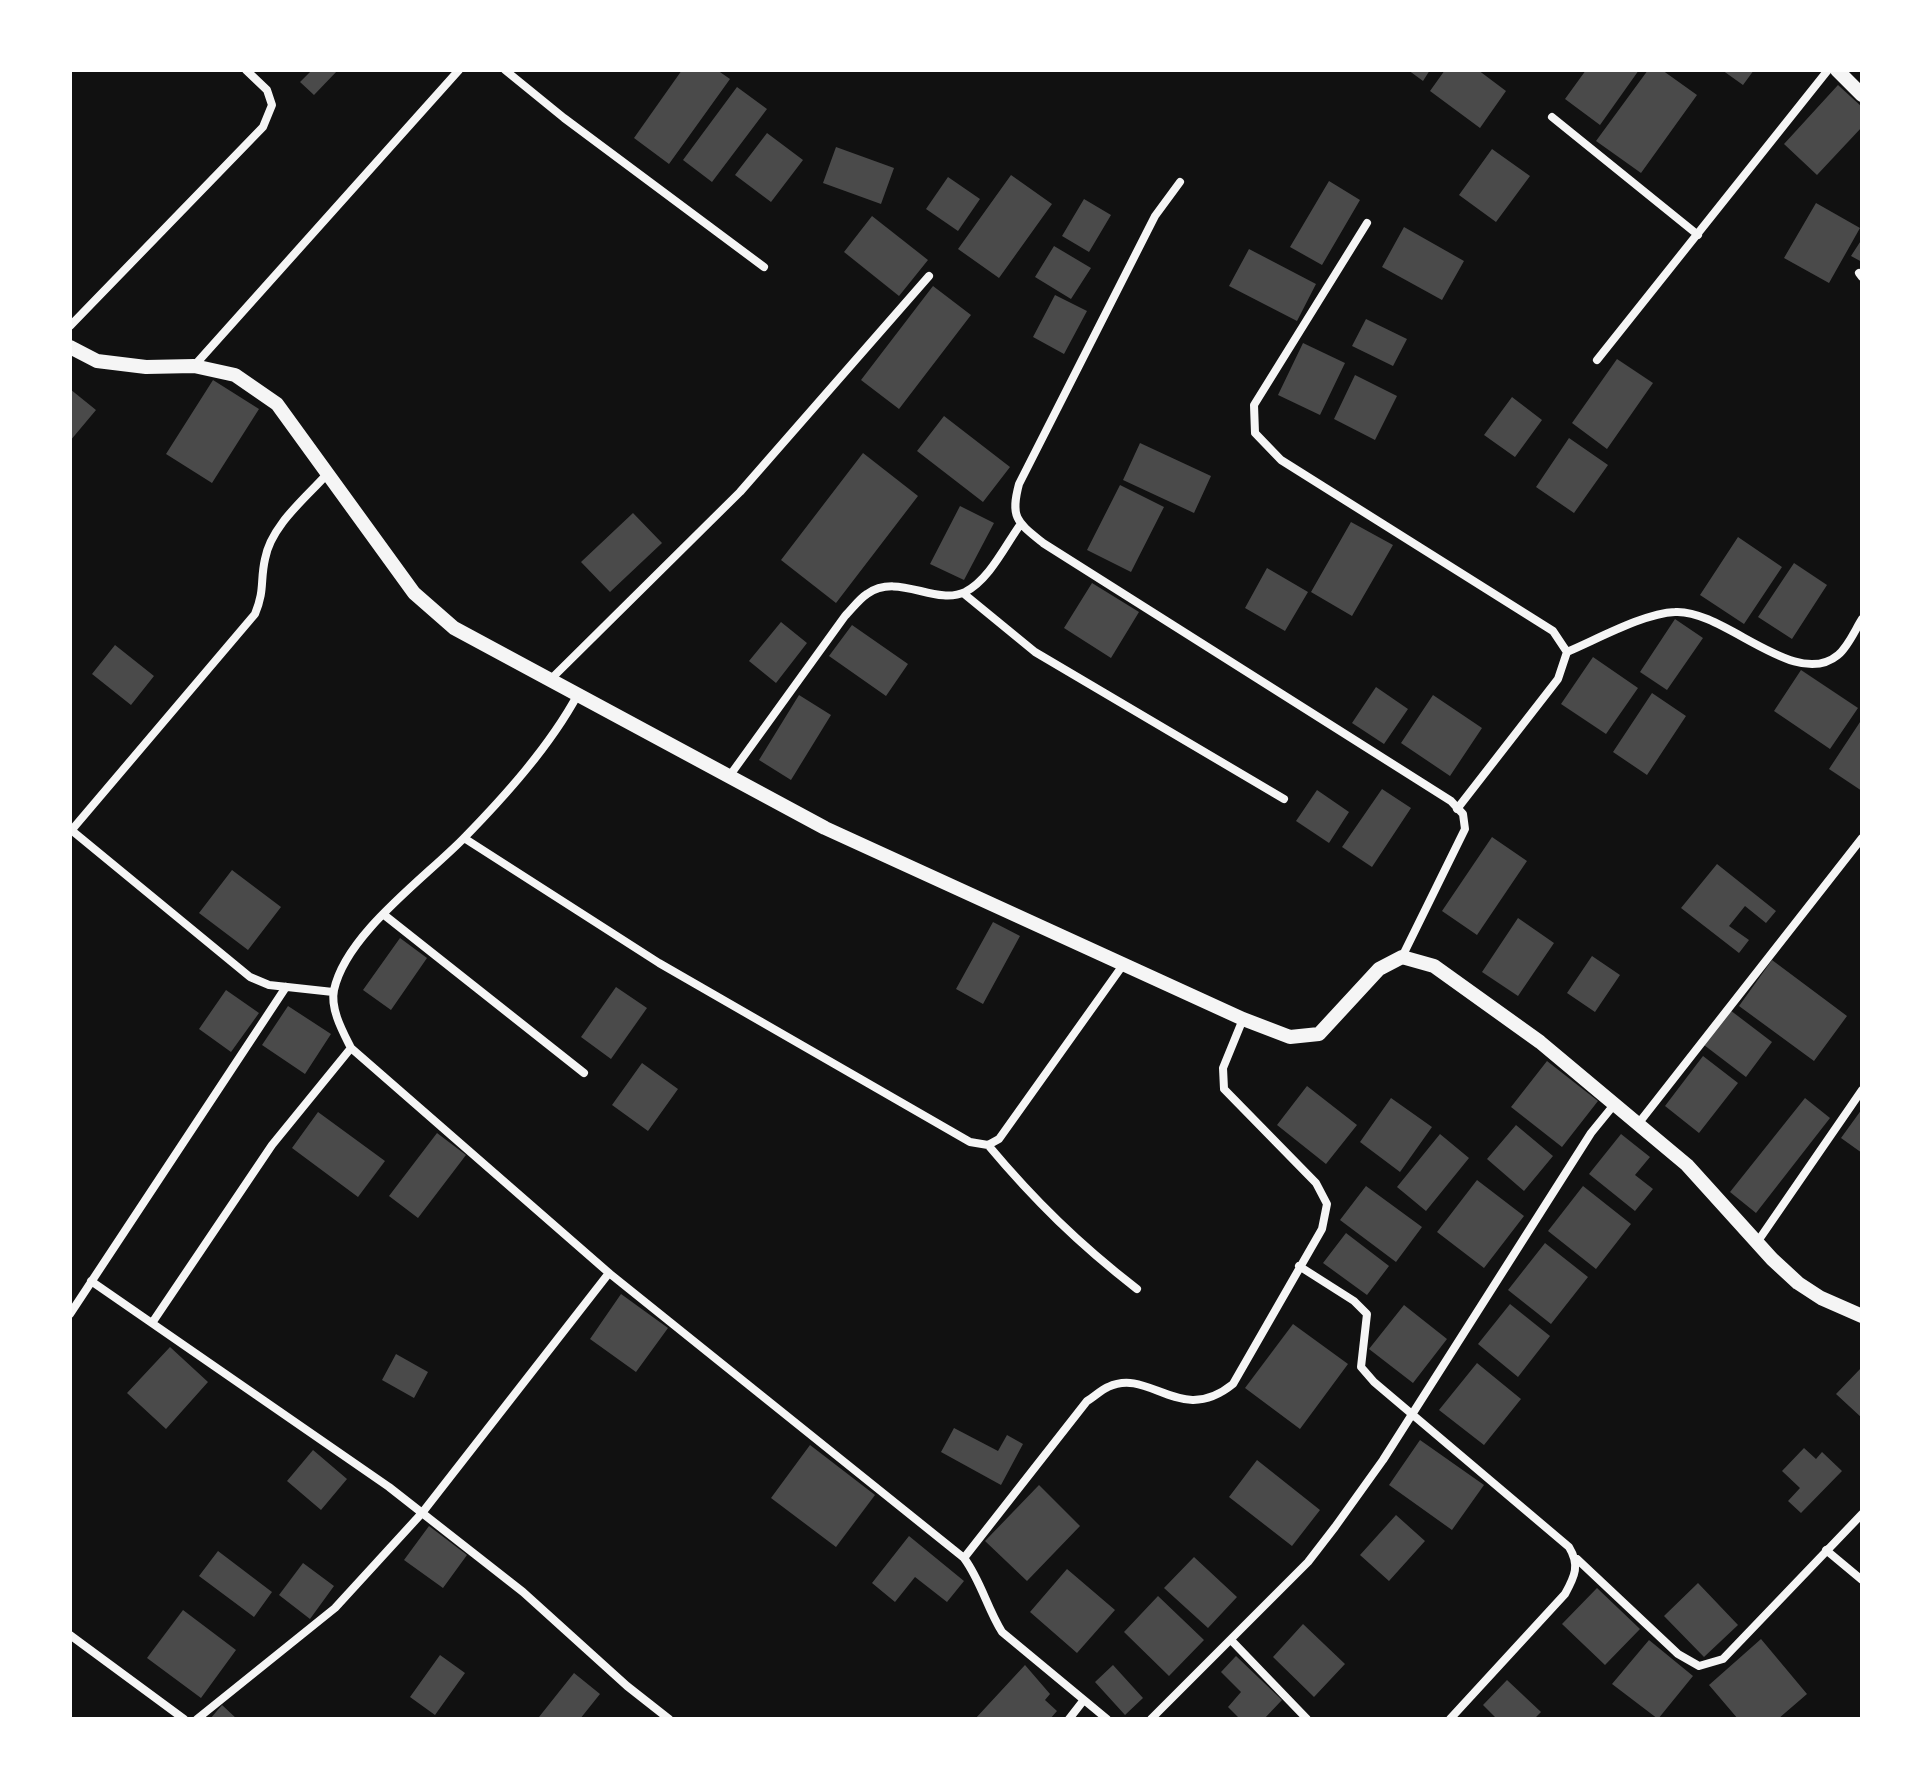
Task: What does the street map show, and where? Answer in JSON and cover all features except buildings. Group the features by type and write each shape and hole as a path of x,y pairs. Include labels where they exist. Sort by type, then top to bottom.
{"street":[{"path":"70,326 263,127 272,105 267,90 246,70"},
{"path":"194,366 459,70"},
{"path":"505,70 564,118 764,267"},
{"path":"1597,360 1828,70"},
{"path":"1837,70 1862,95"},
{"path":"1552,117 1698,235"},
{"path":"70,347 97,361 146,367 194,366 235,375 277,404 414,593 454,628 825,828 1243,1019 1290,1037 1319,1034 1379,969 1402,957 1465,829 1463,814 1451,801 1043,543 1020,525 1013,507 1019,484 1155,216 1180,182"},
{"path":"1367,223 1254,405 1255,433 1281,460 1553,631 1567,652"},
{"path":"551,679 740,492 929,276"},
{"path":"329,472 277,531 265,558 264,592 255,614 70,830 250,977 286,987 333,992"},
{"path":"728,778 845,616 868,593 886,587 910,587 943,595 963,593 980,580 1020,525"},
{"path":"963,593 1035,652 1284,799"},
{"path":"1567,652 1675,612 1699,615 1799,664 1823,664 1840,654 1862,619"},
{"path":"1457,809 1558,679 1567,652"},
{"path":"578,694 545,744 464,838 383,914 346,961 333,992 338,1022 351,1048 609,1273 964,1558 977,1576 991,1614 1002,1632 1107,1719"},
{"path":"464,838 659,963 970,1142 988,1145 999,1139 1123,965"},
{"path":"1638,1124 1862,838"},
{"path":"383,914 584,1073"},
{"path":"1402,957 1434,966 1540,1042 1687,1165 1798,1283 1821,1298 1862,1316"},
{"path":"70,1314 286,987"},
{"path":"964,1558 1087,1401 1110,1386 1126,1384 1197,1403 1216,1398 1233,1384 1322,1229 1327,1204 1316,1183 1224,1089 1223,1068 1243,1019"},
{"path":"152,1323 272,1145 351,1048"},
{"path":"1758,1241 1862,1090"},
{"path":"1151,1719 1308,1562 1413,1414 1591,1133 1613,1106"},
{"path":"988,1145 1034,1200 1078,1244 1137,1289"},
{"path":"1299,1266 1354,1301 1367,1314 1361,1367 1569,1547 1577,1559 1678,1654 1699,1666 1723,1659 1862,1514"},
{"path":"197,1719 335,1608 422,1513 609,1273"},
{"path":"91,1281 422,1513 523,1592 627,1686 669,1719"},
{"path":"1826,1550 1862,1580"},
{"path":"1450,1719 1565,1594 1575,1576 1577,1559"},
{"path":"70,1635 184,1719"},
{"path":"1231,1640 1307,1719"},
{"path":"1069,1719 1083,1701"}]}
